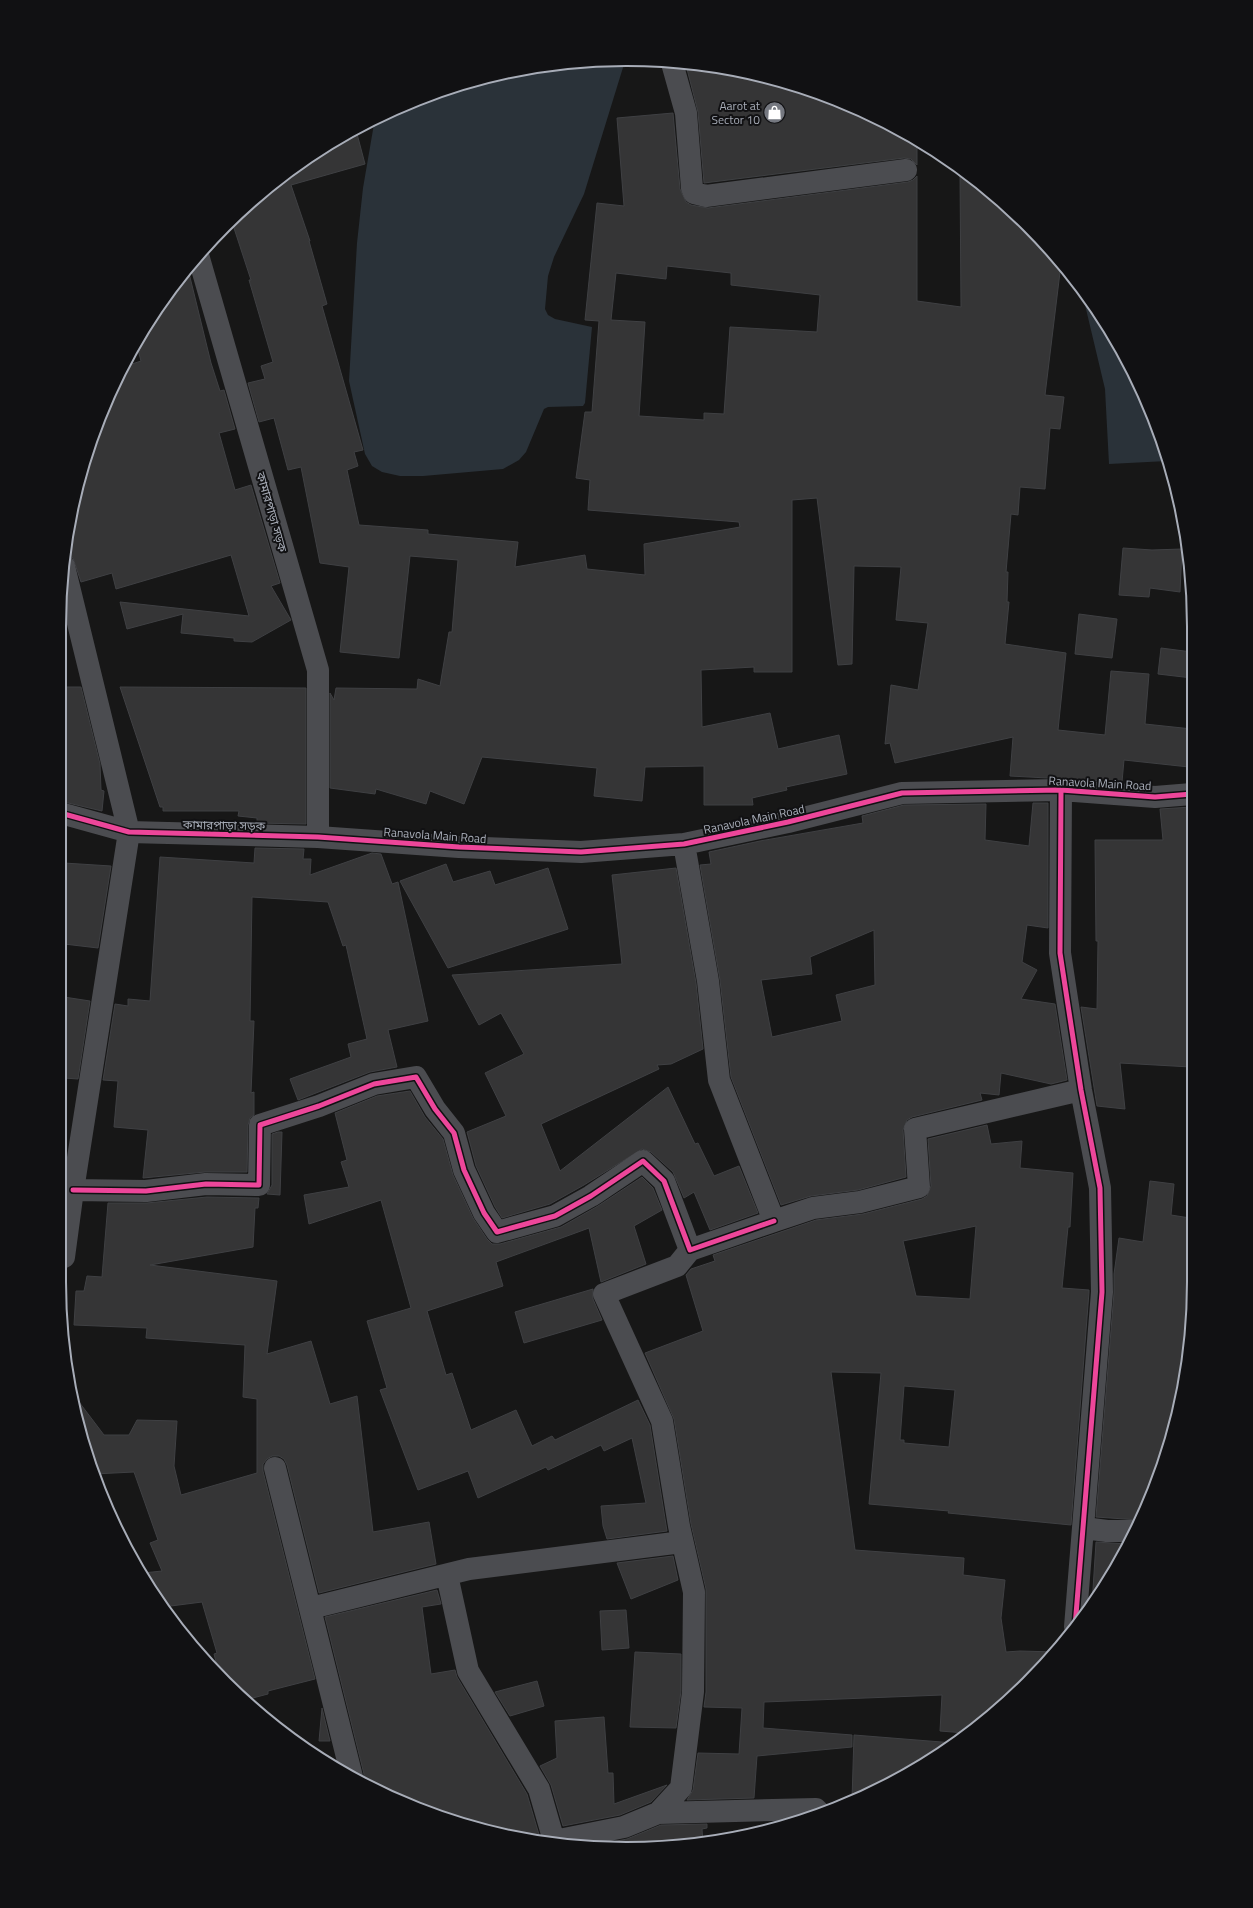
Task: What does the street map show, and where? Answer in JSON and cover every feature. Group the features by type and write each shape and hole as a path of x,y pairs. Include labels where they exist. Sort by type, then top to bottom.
{"street":[{"path":"673,68 686,113 692,188 694,193 706,196 906,170"},
{"name":"কামারপাড়া সড়ক","path":"66,815 129,832 318,837 318,670 200,263"},
{"path":"66,1242 129,832 68,582"},
{"path":"1061,790 1060,953 1081,1090 1100,1188 1102,1292 1076,1616"},
{"name":"Ranavola Main Road","path":"318,837 459,847 580,852 684,844 788,822 902,793 1061,790 1155,797 1187,794"},
{"path":"684,844 708,981 718,1080 774,1221"},
{"path":"73,1190 146,1191 206,1184 259,1185 260,1125 320,1106 374,1084 416,1077 435,1109 454,1133 464,1170 484,1213 497,1232 555,1216 591,1196 643,1161 664,1181 690,1250"},
{"path":"567,1839 624,1828 658,1812 681,1788 693,1692 694,1592 682,1542 662,1421 604,1294 677,1266 690,1250 774,1221 814,1208 860,1202 919,1187 915,1129 1081,1090"},
{"path":"275,1468 350,1769"},
{"path":"1084,1528 1107,1532 1128,1531"},
{"path":"311,1608 469,1569 682,1542"},
{"path":"447,1575 468,1671 539,1789 553,1837"},
{"path":"658,1812 815,1809"}],"shaded area":[{"path":"623,66 584,194 554,257 548,276 545,309 548,315 555,319 592,327 585,403 583,406 548,407 544,409 526,452 519,460 503,469 423,476 400,476 382,472 372,466 365,454 349,381 357,243 363,188 373,127 379,124 446,96 481,85 553,71 590,67"},
{"path":"1085,304 1112,346 1129,379 1144,412 1162,461 1109,464 1105,389"}],"building":[{"name":"Aarot at Sector 10","path":"687,70 736,77 772,85 841,109 874,124 917,147 917,165 911,159 904,158 704,183 698,112"},
{"path":"673,113 680,189 686,202 691,205 708,208 908,182 917,176 917,301 961,307 960,176 996,205 1023,230 1060,272 1045,395 1064,397 1060,429 1050,428 1045,489 1020,487 1018,515 1011,514 1006,572 1008,572 1007,602 1009,602 1005,644 1066,653 1058,730 1105,735 1111,671 1149,674 1145,724 1187,728 1187,767 1124,760 1122,782 1010,776 1013,737 895,763 890,743 885,744 891,685 918,690 928,623 896,620 901,567 854,566 852,664 838,665 817,498 792,500 792,672 754,672 754,667 701,670 702,727 770,713 778,749 839,735 847,774 786,787 787,790 752,798 753,805 704,805 704,766 645,767 642,801 594,796 597,768 482,757 464,804 430,791 426,804 376,789 375,794 330,788 330,693 334,700 336,688 417,689 418,679 440,686 449,632 452,632 458,560 410,556 399,658 340,652 349,567 320,563 301,467 288,470 274,418 259,422 248,383 265,379 261,366 273,362 249,280 251,280 234,227 285,182 315,160 357,135 365,164 291,185 310,241 327,304 322,306 363,450 354,452 358,466 347,470 359,525 428,530 428,534 518,542 515,567 585,555 587,569 645,575 644,544 740,527 739,522 588,510 590,480 576,478 585,412 592,412 599,321 585,320 597,203 624,206 617,118","holes":["667,266 731,273 731,285 820,295 817,332 730,327 724,414 704,413 704,420 639,416 645,322 611,320 616,273 666,279"]},
{"path":"190,276 211,363 220,391 224,390 235,429 219,433 235,490 251,485 280,583 271,586 291,620 252,642 234,641 234,638 181,633 183,614 127,629 120,602 249,616 231,555 116,589 112,573 81,582 73,558 71,557 85,481 96,446 109,412 132,364 141,361 138,351 141,346 160,315"},
{"path":"1123,548 1152,550 1181,549 1180,592 1150,588 1149,597 1119,595"},
{"path":"1079,614 1117,619 1112,658 1075,654"},
{"path":"1161,648 1187,651 1187,677 1158,674"},
{"path":"66,687 81,687 100,764 101,790 104,791 102,811 66,802"},
{"path":"120,687 306,688 306,824 257,823 257,818 238,816 239,811 163,811 163,807 160,807"},
{"path":"1033,803 1048,803 1048,928 1027,925 1022,962 1037,970 1021,999 1055,1004 1067,1080 1051,1084 1001,1073 999,1095 980,1093 982,1100 912,1117 907,1120 903,1130 906,1177 858,1190 811,1196 781,1205 731,1077 720,980 700,865 711,864 709,852 760,841 863,823 862,816 904,805 986,804 985,840 1029,846","holes":["874,930 875,985 836,995 842,1021 772,1037 761,980 812,974 810,957"]},
{"path":"1187,807 1187,1067 1120,1063 1125,1109 1097,1106 1081,1007 1097,1009 1098,941 1096,941 1095,840 1163,840 1160,809"},
{"path":"255,848 304,849 303,859 311,859 310,875 372,853 381,854 392,884 398,882 428,1021 388,1030 397,1067 370,1072 298,1100 290,1079 351,1057 348,1044 367,1039 346,945 343,946 328,902 252,897 250,1021 254,1021 251,1093 254,1092 254,1115 250,1118 248,1125 247,1172 205,1172 143,1178 148,1130 114,1127 118,1081 103,1080 115,1004 128,1006 128,999 150,1001 160,857 254,863"},
{"path":"66,863 111,866 98,948 66,944"},
{"path":"446,864 453,882 490,871 495,885 548,868 568,929 448,968 400,881"},
{"path":"676,868 696,983 703,1049 671,1064 657,1065 659,1069 541,1124 560,1171 668,1087 695,1144 698,1143 714,1176 739,1166 758,1213 710,1230 694,1192 684,1198 673,1172 651,1152 642,1149 550,1204 502,1218 495,1207 476,1166 467,1132 506,1116 485,1073 524,1054 501,1013 479,1025 452,975 622,964 612,875"},
{"path":"66,997 90,1001 78,1079 66,1078"},
{"path":"410,1091 425,1117 443,1139 453,1175 473,1218 492,1244 500,1244 561,1227 598,1206 642,1177 653,1188 662,1210 634,1226 646,1264 601,1282 589,1228 496,1262 503,1286 427,1311 446,1375 452,1373 471,1430 516,1410 532,1446 552,1436 555,1440 638,1400 650,1425 667,1531 607,1539 603,1526 601,1506 646,1503 632,1438 604,1451 601,1445 548,1470 546,1467 478,1498 468,1471 418,1490 380,1390 387,1388 367,1321 411,1308 381,1200 309,1224 304,1195 349,1187 341,1162 347,1160 335,1113 377,1096"},
{"path":"987,1125 991,1144 1022,1141 1020,1168 1073,1173 1070,1227 1068,1227 1062,1288 1089,1290 1089,1292 1071,1525 948,1513 949,1511 869,1504 881,1373 831,1372 855,1550 964,1558 963,1575 1005,1580 1001,1618 1006,1652 1047,1652 1023,1678 996,1703 959,1733 940,1731 942,1695 764,1702 763,1728 852,1735 852,1747 757,1756 754,1798 687,1800 693,1790 698,1753 739,1754 742,1708 704,1707 706,1692 706,1589 691,1524 674,1419 645,1353 703,1331 686,1275 691,1269 715,1261 713,1255 816,1220 863,1214 922,1199 927,1196 931,1186 928,1139","holes":["976,1226 970,1299 916,1296 903,1241","904,1386 955,1390 949,1447 904,1443 904,1440 900,1440"]},
{"path":"282,1132 280,1195 267,1194 272,1185 272,1134"},
{"path":"1150,1181 1174,1184 1171,1215 1187,1218 1187,1282 1186,1318 1182,1355 1168,1427 1157,1462 1133,1520 1096,1517 1114,1293 1114,1274 1119,1238 1143,1242"},
{"path":"207,1197 259,1198 258,1208 255,1208 253,1247 150,1265 277,1281 267,1354 311,1341 330,1404 357,1396 373,1532 429,1522 436,1564 319,1593 287,1465 284,1459 279,1456 272,1456 267,1459 263,1464 263,1471 315,1679 268,1691 268,1694 252,1698 216,1663 214,1654 217,1653 202,1602 170,1606 147,1573 162,1571 150,1543 158,1540 134,1472 100,1474 85,1427 80,1403 104,1435 129,1435 137,1420 177,1421 174,1466 181,1495 257,1473 257,1399 243,1397 245,1345 146,1338 147,1328 74,1325 76,1291 84,1291 87,1276 102,1277 108,1203 147,1203"},
{"path":"593,1289 593,1299 602,1320 524,1343 515,1312"},
{"path":"1096,1542 1121,1544 1112,1562 1093,1593"},
{"path":"673,1556 678,1580 631,1599 617,1563"},
{"path":"437,1590 441,1604 422,1607 431,1674 455,1670 457,1677 527,1794 539,1835 481,1823 446,1812 412,1799 364,1776 325,1617"},
{"path":"626,1610 629,1648 602,1650 600,1611"},
{"path":"635,1652 681,1654 681,1691 676,1728 630,1727"},
{"path":"537,1681 544,1706 510,1716 495,1692"},
{"path":"322,1708 330,1741 319,1741"},
{"path":"604,1717 608,1773 613,1773 614,1804 667,1785 651,1802 620,1815 563,1826 551,1785 540,1766 557,1758 555,1721"},
{"path":"854,1735 946,1742 907,1767 852,1794"},
{"path":"707,1824 707,1828 702,1829 703,1837 700,1837 663,1841 614,1842 627,1839 661,1825"}],"cycle path":[{"path":"1061,790 1060,953 1081,1090 1100,1188 1102,1292 1076,1616"},
{"path":"66,815 129,832 318,837 459,847 581,852 684,844 788,822 902,793 1061,790 1155,797 1187,794"},
{"path":"73,1190 146,1191 206,1184 259,1185 260,1125 319,1106 374,1084 416,1077 435,1109 454,1133 464,1170 484,1213 497,1232 555,1216 591,1196 643,1161 664,1181 690,1250 774,1221"}],"place":[{"name":"Aarot at Sector 10","path":"775,112"}]}
